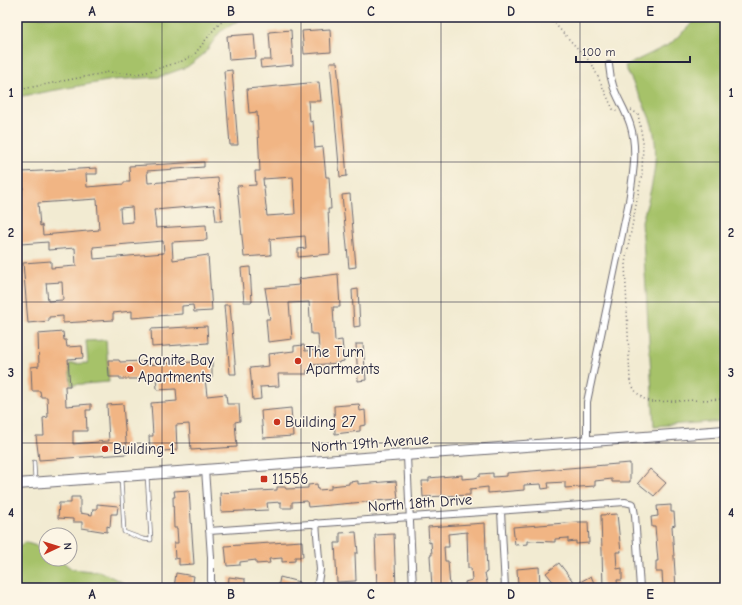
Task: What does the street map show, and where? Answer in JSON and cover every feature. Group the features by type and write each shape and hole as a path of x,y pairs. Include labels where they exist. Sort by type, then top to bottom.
{"main road":[{"name":"North 19th Avenue","path":"17,484 725,431"}],"street":[{"path":"587,442 587,402 629,201 634,168 634,143 630,123 610,82 609,66"},
{"path":"407,456 413,588"},
{"path":"205,469 211,588"},
{"name":"North 18th Drive","path":"209,531 625,502 633,504 640,588"},
{"path":"501,511 505,588"},
{"path":"316,523 320,570 317,588"}],"lane":[{"path":"34,462 35,483"},
{"path":"121,476 124,532 143,539 152,540 147,474"}],"path":[{"path":"17,90 109,72 136,74 182,61 194,55 215,28 227,17"}],"green space":[{"path":"17,17 250,17 238,21 220,32 204,54 187,67 159,77 113,80 17,97"},
{"path":"699,17 725,17 725,421 654,426 642,221 654,170 654,131 650,119 625,66 670,44"},
{"path":"106,340 109,382 71,385 69,364 88,363 86,341"},
{"path":"24,542 38,546 38,567 69,567 72,569 101,572 124,583 124,588 17,588 17,550"}],"building":[{"path":"330,29 331,52 304,54 302,31"},
{"path":"291,30 293,65 261,68 260,60 271,60 269,32"},
{"path":"254,34 256,58 229,60 227,36"},
{"path":"330,62 337,62 347,176 340,177"},
{"path":"232,70 238,145 230,145 224,71"},
{"path":"319,82 321,101 308,101 310,122 313,121 315,148 323,147 326,177 329,177 331,209 328,209 330,254 298,257 298,249 306,248 305,236 270,239 271,255 244,257 237,186 256,185 255,171 260,171 257,112 249,113 247,89","holes":["293,177 295,214 267,216 263,179"]},
{"path":"204,162 204,167 147,171 148,183 218,178 222,221 216,221 214,205 154,210 156,228 206,225 207,240 172,242 173,260 208,255 212,311 194,312 193,305 182,306 182,314 132,318 132,311 113,313 113,320 63,323 63,316 49,317 49,321 28,323 23,263 51,261 51,268 76,266 75,248 48,250 48,242 21,244 17,189 23,189 22,172 97,168 97,174 86,174 87,187 124,184 124,182 130,182 129,166","holes":["97,199 99,230 43,235 42,225 40,226 38,203","132,207 133,222 121,223 120,208","163,241 164,253 94,259 93,247","62,282 63,300 48,301 46,283"]},
{"path":"350,194 356,267 349,268 342,195"},
{"path":"250,267 252,302 244,302 241,268"},
{"path":"338,274 340,307 333,307 335,341 342,340 344,361 339,363 312,365 312,370 307,370 307,374 278,374 279,386 260,387 261,399 253,400 250,368 269,366 268,354 294,351 294,346 304,345 305,351 319,350 318,334 311,334 309,302 289,303 292,339 268,342 266,319 270,319 265,288 299,285 298,279"},
{"path":"358,289 360,326 354,327 352,290"},
{"path":"224,305 230,305 236,374 230,374"},
{"path":"207,326 208,343 152,347 151,329"},
{"path":"63,332 67,347 82,346 83,358 68,359 70,386 65,386 66,406 91,404 91,410 86,410 87,431 73,431 73,444 109,441 107,405 123,404 127,454 39,460 36,436 44,436 43,418 48,417 47,397 41,397 40,391 32,391 31,367 39,366 38,334"},
{"path":"356,344 363,344 366,380 358,381"},
{"path":"108,360 119,360 120,362 143,361 143,365 212,361 212,377 205,378 207,396 226,394 227,404 239,404 240,421 235,422 237,447 191,450 189,424 176,425 177,450 150,452 149,436 153,436 151,403 177,401 176,389 157,390 156,374 144,375 144,378 139,379 120,379 120,377 109,377"},
{"path":"359,404 360,411 365,410 366,425 360,426 360,431 335,434 334,406"},
{"name":"Building 27","path":"291,408 293,436 263,438 261,411"},
{"path":"630,463 630,482 612,482 612,479 595,481 595,486 565,488 565,482 548,483 549,488 542,489 541,484 524,485 524,490 488,493 488,487 470,489 470,495 423,497 422,481 429,481 429,478 462,475 462,479 475,478 480,476 480,474 493,473 493,477 507,476 507,473"},
{"path":"650,469 666,483 654,496 638,483"},
{"path":"358,481 358,484 396,481 398,499 308,507 307,501 292,502 292,508 281,508 281,502 267,503 268,510 221,512 220,493 277,490 277,487 285,487 286,489 308,488 308,485 317,484 318,490 331,489 331,486 349,484 349,482"},
{"path":"189,490 194,564 179,565 179,558 175,559 174,543 178,543 177,528 174,528 173,497 175,497 174,491"},
{"path":"71,497 80,497 80,513 92,515 93,509 97,509 97,504 118,506 117,514 111,514 110,527 107,526 107,532 82,528 82,522 73,522 73,519 58,518 59,503 71,503"},
{"path":"671,505 671,512 674,512 675,525 672,526 676,588 663,588 662,572 656,572 656,561 658,561 655,527 652,527 651,517 658,516 657,506"},
{"path":"617,514 621,552 616,552 617,569 622,568 622,580 617,580 618,588 603,588 601,515"},
{"path":"588,522 589,543 576,544 576,541 568,542 568,538 555,539 555,542 528,541 528,544 515,545 513,527"},
{"path":"485,523 487,572 485,573 488,588 466,588 465,582 472,580 471,568 468,568 467,532 448,534 449,547 444,547 445,561 448,561 450,588 432,588 430,555 432,555 431,542 429,543 428,527"},
{"path":"356,532 358,553 355,553 356,581 337,582 335,543 340,543 340,533"},
{"path":"394,534 396,587 377,588 375,535"},
{"path":"302,541 303,557 295,557 295,561 282,562 282,558 269,559 270,563 256,564 256,560 240,562 240,565 227,566 225,546"},
{"path":"559,563 575,584 570,588 553,588 558,584 555,584 546,573"},
{"path":"539,567 540,585 518,586 517,569"},
{"path":"176,573 194,576 192,588 174,588"},
{"path":"591,576 594,583 583,588 580,582"},
{"path":"229,577 245,579 245,588 228,588"},
{"path":"280,577 299,582 298,588 278,588"}],"place":[{"name":"The Turn Apartments","path":"298,361"},
{"name":"Granite Bay Apartments","path":"130,369"},
{"name":"Building 27","path":"277,422"},
{"name":"Building 1","path":"105,449"},
{"name":"11556","path":"264,479"}]}
